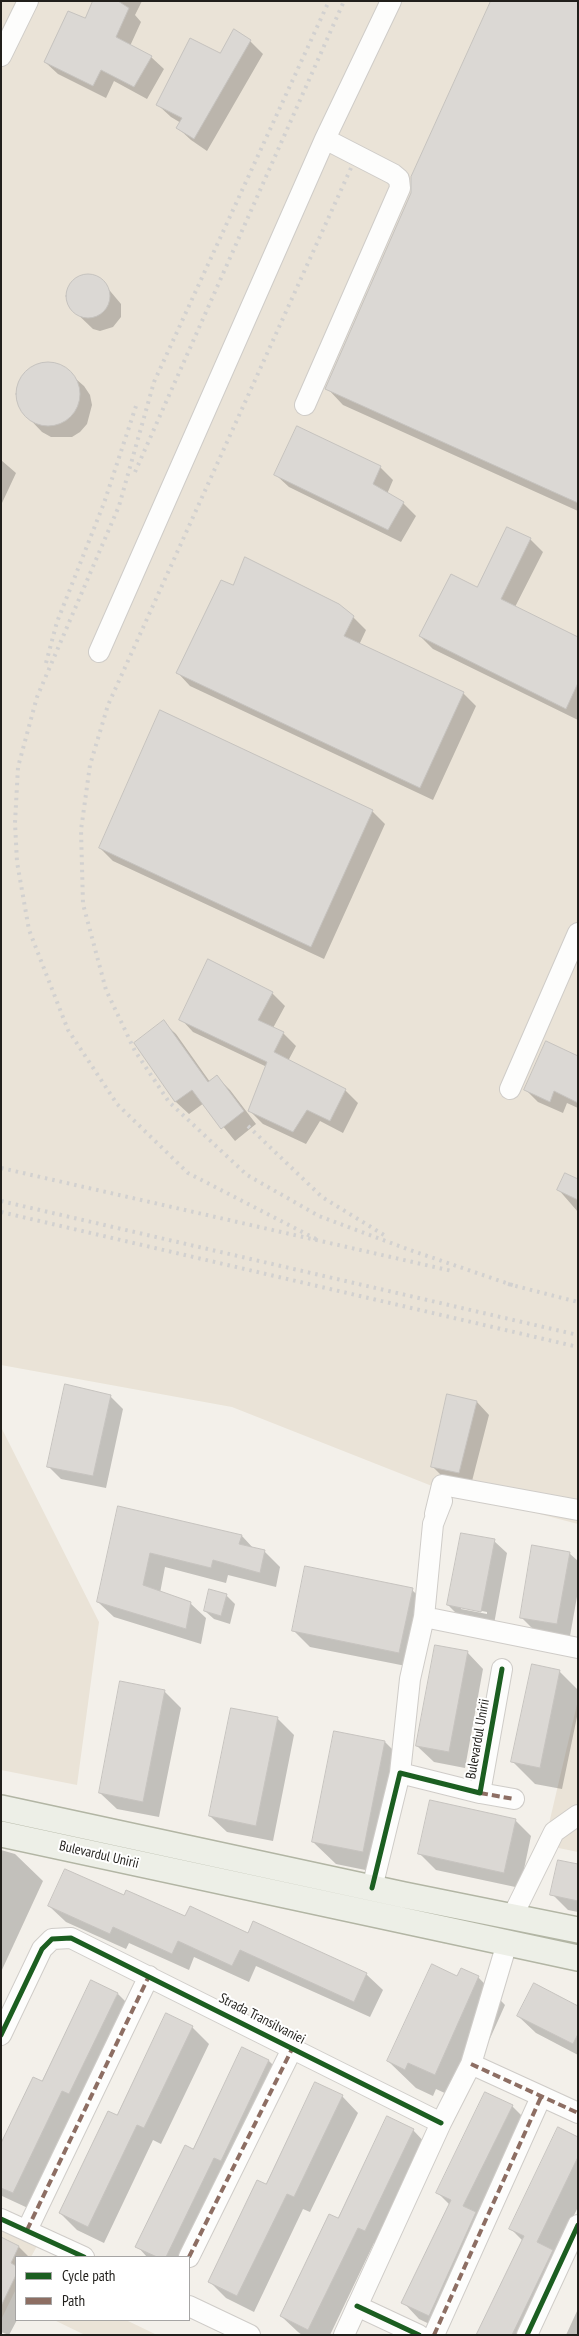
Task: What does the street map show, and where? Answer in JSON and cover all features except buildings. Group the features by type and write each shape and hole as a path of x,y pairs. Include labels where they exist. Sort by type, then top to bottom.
{"main road":[{"name":"Bulevardul Unirii","path":"1,1808 372,1888 578,1930"},
{"name":"Bulevardul Unirii","path":"1,1834 366,1914 578,1958"},
{"path":"366,1914 372,1888"},
{"path":"507,1943 512,1917"}],"street":[{"path":"1,56 28,1"},
{"path":"99,652 325,139 391,1"},
{"path":"305,405 400,188 399,179 392,174 325,139"},
{"path":"510,1089 578,933"},
{"path":"372,1888 400,1773 410,1679 424,1617 433,1524 442,1485 578,1510"},
{"path":"433,1524 442,1501"},
{"path":"424,1617 578,1648"},
{"name":"Bulevardul Unirii","path":"480,1793 502,1669"},
{"name":"Bulevardul Unirii","path":"400,1773 480,1793 514,1799"},
{"path":"512,1917 554,1832 578,1815"},
{"name":"Strada Transilvaniei","path":"1,2035 42,1948 52,1939 71,1938 294,2047 441,2123"},
{"path":"344,2335 441,2123 471,2064 507,1943"},
{"path":"27,2230 149,1976"},
{"name":"Strada Transilvaniei","path":"190,2256 294,2047"},
{"path":"471,2064 578,2113"},
{"path":"434,2335 542,2097"},
{"path":"1,2219 82,2256"},
{"path":"527,2335 578,2225"},
{"path":"190,2306 250,2335"},
{"path":"357,2306 419,2335"}],"shaded area":[{"path":"1,1 578,1 578,1524 432,1486 232,1407 1,1365"},
{"path":"1,1427 99,1622 77,1785 1,1770"},
{"path":"578,1700 578,1852 544,1845"},
{"path":"1,2230 37,2246 32,2256 15,2256 15,2291 1,2320"},
{"path":"56,2321 128,2321 157,2335 85,2335"}],"railway":[{"path":"316,1239 188,1173 117,1104 68,1030 29,930 17,862 15,823 18,767 37,697 119,506 154,382 329,1"},
{"path":"135,472 344,1"},
{"path":"351,168 108,705 90,765 81,830 83,904 106,990 135,1051 169,1102 247,1175 319,1216 515,1286"},
{"path":"46,663 57,622 104,503 136,406"},
{"path":"248,1126 322,1197 384,1235"},
{"path":"1,1168 452,1271"},
{"path":"1,1201 578,1335"},
{"path":"1,1212 578,1347"},
{"path":"508,1284 578,1302"}],"marked path":[{"path":"480,1793 514,1799"},
{"path":"27,2230 149,1976"},
{"path":"189,2256 293,2047"},
{"path":"471,2064 578,2113"},
{"path":"434,2335 541,2097"}],"cycle path":[{"path":"372,1888 400,1773 480,1793 502,1669"},
{"path":"1,2035 42,1949 52,1939 71,1938 441,2123"},
{"path":"1,2219 82,2256"},
{"path":"527,2335 578,2225"},
{"path":"357,2306 419,2335"}]}
